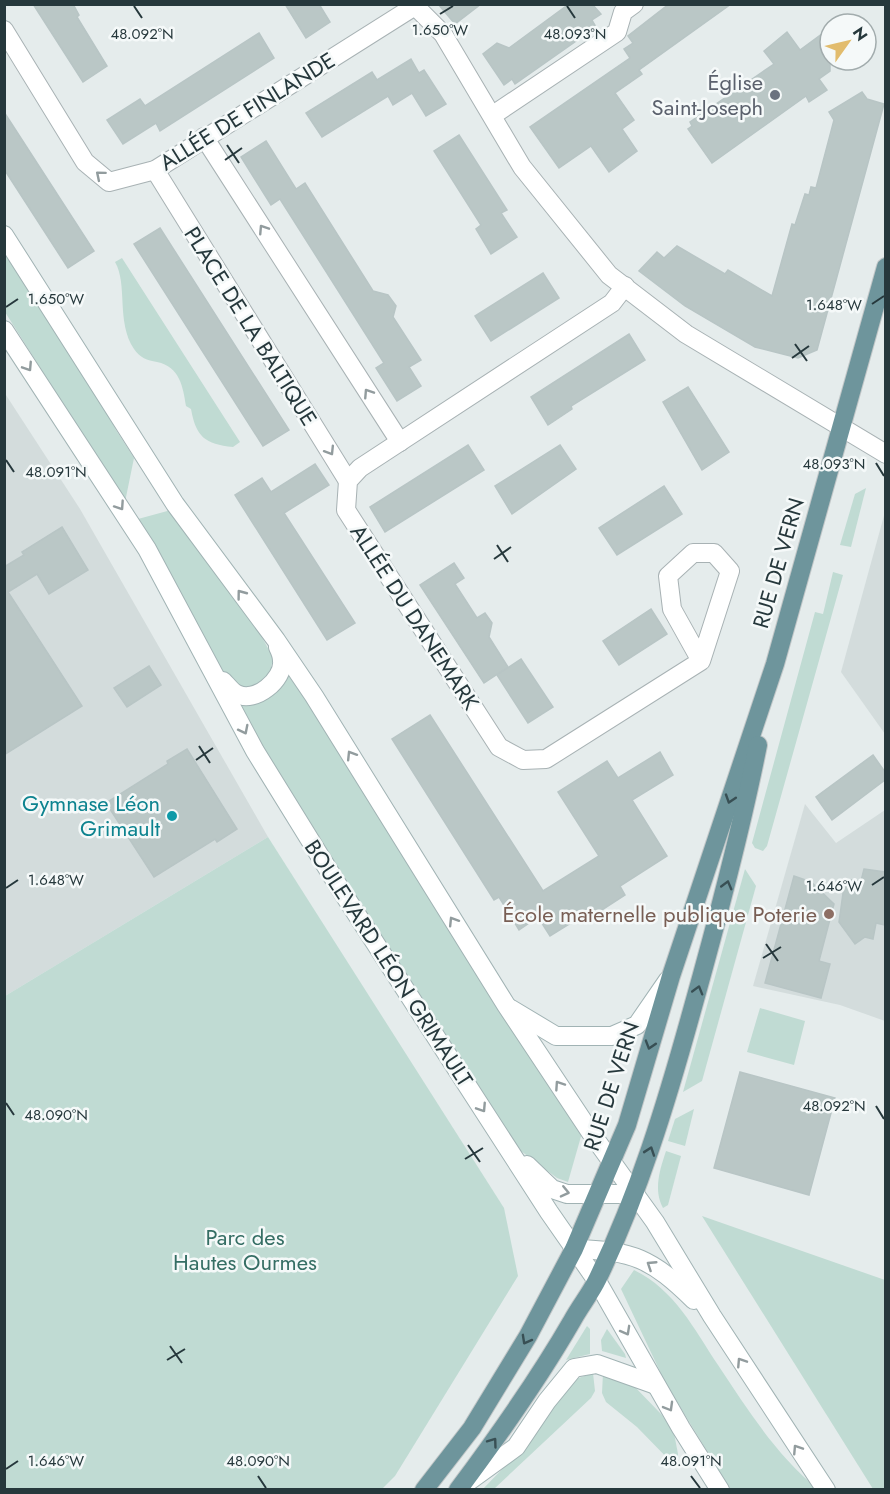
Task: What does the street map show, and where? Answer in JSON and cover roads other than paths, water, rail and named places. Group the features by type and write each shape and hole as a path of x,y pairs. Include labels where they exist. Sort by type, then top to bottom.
{"main road":[{"name":"RUE DE VERN","path":"424,1490 472,1428 505,1376 574,1249 627,1125 671,976 775,664 885,267"},
{"name":"RUE DE VERN","path":"458,1489 528,1395 597,1281 635,1194 665,1107 738,845 775,664"}],"street":[{"path":"493,115 617,32 623,12 634,4"},
{"path":"414,5 443,34 522,167 609,275 686,334 885,454"},
{"name":"ALLÉE DE FINLANDE","path":"4,30 85,162 109,182 155,170 414,5"},
{"path":"204,137 400,442"},
{"name":"PLACE DE LA BALTIQUE","path":"155,170 348,481"},
{"name":"BOULEVARD LÉON GRIMAULT","path":"4,235 175,504 276,640 314,696 506,1005 663,1234 712,1316"},
{"path":"348,481 360,468 612,303 625,286"},
{"name":"BOULEVARD LÉON GRIMAULT","path":"4,330 147,549 255,751 508,1148 597,1281 656,1385 720,1490"},
{"name":"ALLÉE DU DANEMARK","path":"348,481 346,510 499,747 524,760 546,759 701,661"},
{"path":"693,553 714,553 730,571 701,661 672,609 668,576 693,553"},
{"name":"BOULEVARD LÉON GRIMAULT","path":"213,671 238,695 250,696 263,692 276,678 283,663 276,640"},
{"path":"506,1005 556,1036 612,1036 637,1025 671,976"},
{"path":"508,1148 552,1188 567,1194 635,1194"},
{"path":"574,1249 611,1249 643,1260 674,1280 712,1316 826,1490"},
{"path":"458,1489 516,1447 547,1401 574,1368 597,1364 656,1385"}],"place":[{"name":"Église Saint-Joseph","path":"775,95"},
{"name":"Gymnase Léon Grimault","path":"172,816"},
{"name":"École maternelle publique Poterie","path":"829,914"}],"park label":[{"name":"Parc des Hautes Ourmes","path":"245,1250"}]}
